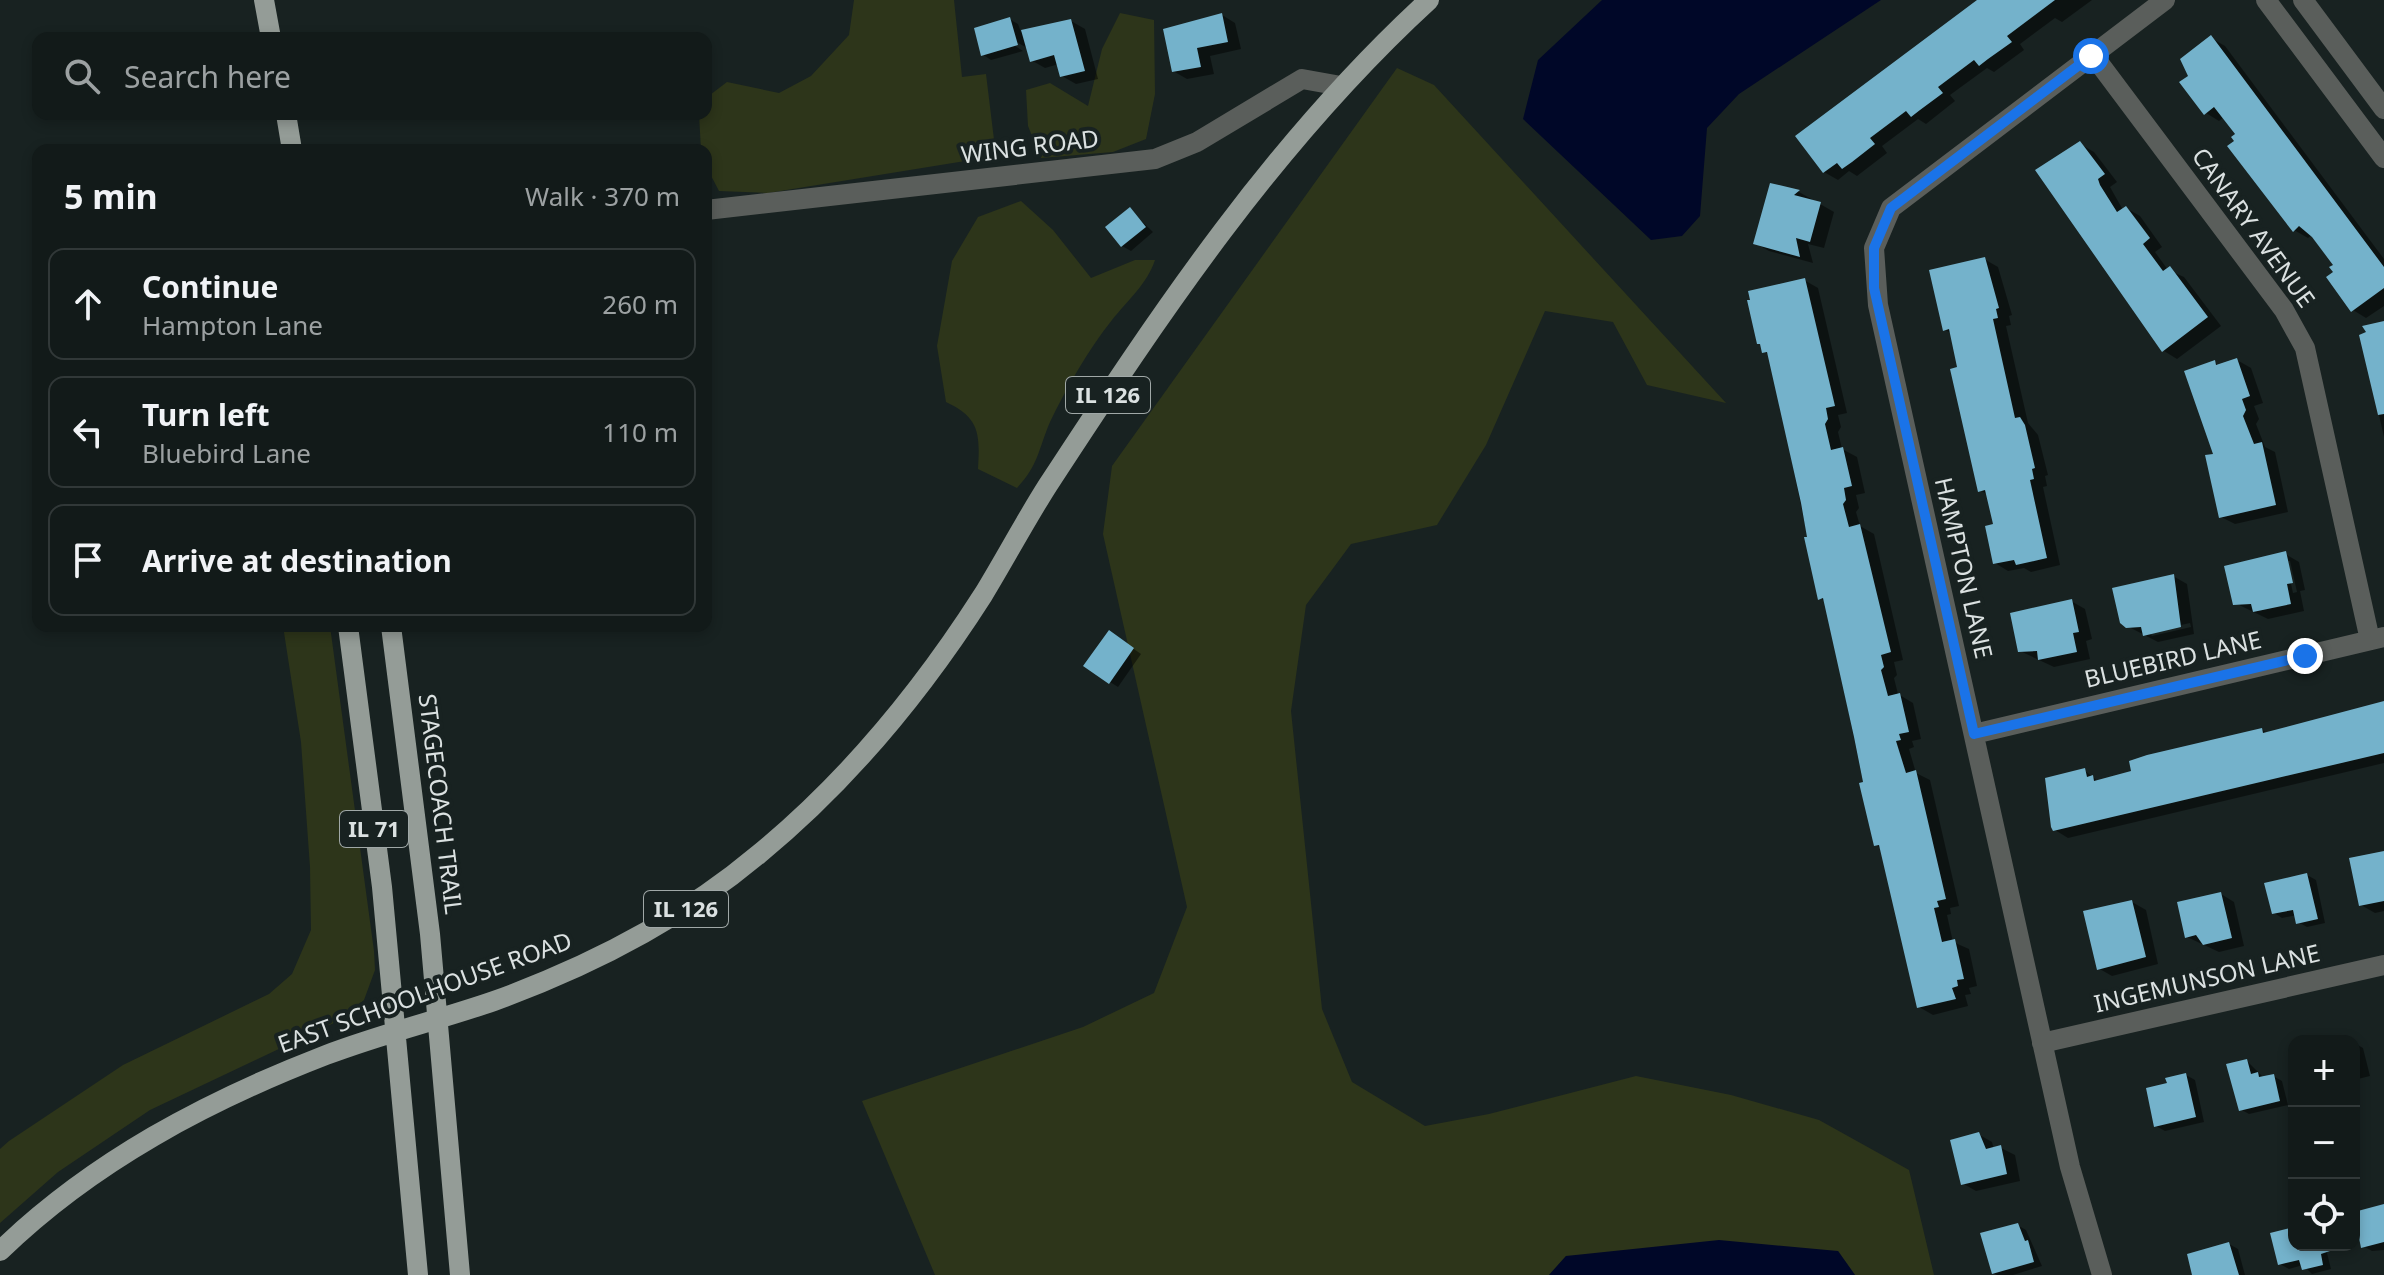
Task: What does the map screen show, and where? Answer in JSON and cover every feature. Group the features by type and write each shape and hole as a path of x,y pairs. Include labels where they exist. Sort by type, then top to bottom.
{"main road":[{"path":"264,0 270,32"},
{"name":"EAST SCHOOLHOUSE ROAD","path":"0,1251 82,1184 175,1122 324,1056 515,992 585,962 696,903 760,854 851,770 889,727 946,649 1154,322 1243,203 1341,86 1429,0"},
{"path":"287,120 291,144"},
{"name":"IL 71","path":"349,632 382,887 418,1275"},
{"name":"STAGECOACH TRAIL","path":"392,632 438,1019 460,1275"}],"street":[{"name":"HAMPTON LANE","path":"2102,1275 2070,1167 1874,288 1874,248 1891,208 2165,0"},
{"path":"2266,0 2384,158"},
{"path":"2303,0 2384,109"},
{"name":"CANARY AVENUE","path":"2093,55 2284,310 2305,348 2377,639"},
{"name":"WING ROAD","path":"712,209 1155,159 1197,142 1302,79 1341,86"},
{"name":"BLUEBIRD LANE","path":"1974,734 2377,639"},
{"name":"INGEMUNSON LANE","path":"2042,1043 2384,965"}],"green space":[{"path":"854,0 954,0 962,77 986,74 996,156 768,193 719,191 712,178 712,144 701,144 699,120 712,120 712,93 727,82 779,93 811,76 849,35"},
{"path":"1120,13 1154,20 1155,94 1146,139 1113,152 1041,158 1028,126 1026,90 1050,83 1088,106 1102,49"},
{"path":"1397,68 1434,85 1726,403 1647,385 1613,322 1545,311 1486,445 1437,525 1351,544 1306,605 1291,711 1322,1009 1352,1082 1425,1126 1489,1114 1636,1076 1731,1095 1819,1120 1909,1170 1934,1275 1855,1275 1838,1251 1566,1256 1549,1275 935,1275 862,1101 1083,1027 1154,993 1187,907 1103,534 1112,466"},
{"path":"1021,201 1053,230 1091,278 1135,260 1155,260 1142,284 1078,369 1050,422 1034,464 1017,488 978,469 976,428 966,414 946,402 937,346 952,261 978,217"},
{"path":"284,632 331,632 374,951 375,970 364,1000 340,1020 150,1110 58,1172 0,1223 0,1149 9,1141 123,1065 269,994 292,974 311,930 301,742"}],"water":[{"path":"1602,0 1881,0 1739,94 1707,128 1700,216 1682,236 1651,240 1523,119 1538,60"},
{"path":"1719,1240 1838,1251 1855,1275 1549,1275 1566,1256"}],"building":[{"path":"1977,0 2055,0 2007,36 2012,42 1979,66 1974,60 1938,87 1943,93 1911,117 1906,111 1870,138 1875,144 1852,162 1842,169 1837,163 1823,173 1795,136"},
{"path":"1222,13 1228,42 1197,48 1201,67 1172,72 1163,29"},
{"path":"1010,17 1018,45 981,56 974,28"},
{"path":"1071,19 1085,71 1060,77 1054,55 1030,62 1021,30"},
{"path":"2211,35 2384,267 2384,288 2351,312 2326,277 2333,272 2329,267 2333,265 2312,237 2299,226 2293,232 2227,146 2234,141 2231,137 2235,134 2214,107 2204,115 2179,82 2188,76 2180,59"},
{"path":"2080,141 2105,174 2098,179 2117,212 2126,206 2150,238 2143,244 2163,271 2170,266 2208,317 2162,352 2035,170"},
{"path":"1770,183 1800,190 1794,195 1821,202 1810,242 1796,238 1800,257 1753,244"},
{"path":"1130,207 1146,227 1121,247 1105,227"},
{"path":"1985,257 1999,308 1996,309 1998,318 1993,319 2015,418 2020,417 2025,425 2035,468 2032,469 2034,479 2030,480 2047,558 2016,565 2014,560 1993,564 1985,526 1993,524 1985,490 1978,492 1950,369 1957,367 1949,329 1943,331 1929,270"},
{"path":"1805,278 1835,406 1826,408 1828,419 1825,424 1831,450 1843,447 1852,486 1844,488 1846,500 1843,504 1849,527 1860,524 1891,652 1881,655 1884,667 1881,670 1888,696 1900,693 1909,732 1899,734 1901,740 1896,741 1906,773 1916,770 1946,899 1937,901 1939,907 1934,908 1942,942 1955,939 1964,979 1957,980 1958,986 1952,988 1956,999 1917,1008 1879,845 1874,846 1859,783 1863,782 1854,737 1823,598 1818,600 1804,537 1807,537 1801,503 1767,352 1762,353 1760,344 1757,344 1747,300 1750,300 1748,291"},
{"path":"2384,321 2384,414 2378,415 2359,335 2366,332 2362,326"},
{"path":"2237,358 2250,396 2242,399 2246,410 2243,416 2254,444 2262,442 2276,505 2219,518 2205,455 2213,454 2184,371 2215,360 2216,365"},
{"path":"2286,551 2293,583 2287,584 2291,604 2253,612 2251,604 2233,605 2224,566"},
{"path":"2174,574 2181,627 2143,636 2141,627 2126,628 2120,623 2112,588"},
{"path":"2072,599 2079,632 2073,633 2077,652 2038,660 2037,651 2018,652 2010,613"},
{"path":"1109,630 1134,648 1109,684 1083,666"},
{"path":"2384,701 2384,753 2053,831 2051,827 2045,778 2085,768 2087,777 2093,775 2094,781 2131,771 2129,761 2147,755 2262,728 2263,733"},
{"path":"2384,851 2384,901 2359,906 2349,858"},
{"path":"2307,873 2318,919 2296,924 2293,910 2272,914 2264,883"},
{"path":"2221,892 2232,938 2203,945 2196,935 2185,938 2177,902"},
{"path":"2132,900 2146,957 2097,970 2083,911"},
{"path":"2247,1059 2251,1074 2258,1072 2259,1077 2274,1074 2280,1101 2239,1111 2226,1064"},
{"path":"2186,1073 2196,1117 2154,1127 2146,1088 2167,1083 2165,1078"},
{"path":"1979,1132 1986,1149 2001,1145 2007,1174 1961,1185 1950,1140"},
{"path":"2384,1204 2384,1242 2361,1248 2360,1210"},
{"path":"2018,1223 2025,1241 2028,1240 2034,1262 1992,1274 1980,1233"},
{"path":"2288,1228 2288,1251 2330,1251 2321,1254 2323,1265 2302,1270 2299,1260 2278,1265 2270,1233"},
{"path":"2229,1242 2239,1275 2192,1275 2187,1254"}],"route":[{"path":"2091,56 1891,208 1874,248 1874,288 1974,734 2305,656"}]}
